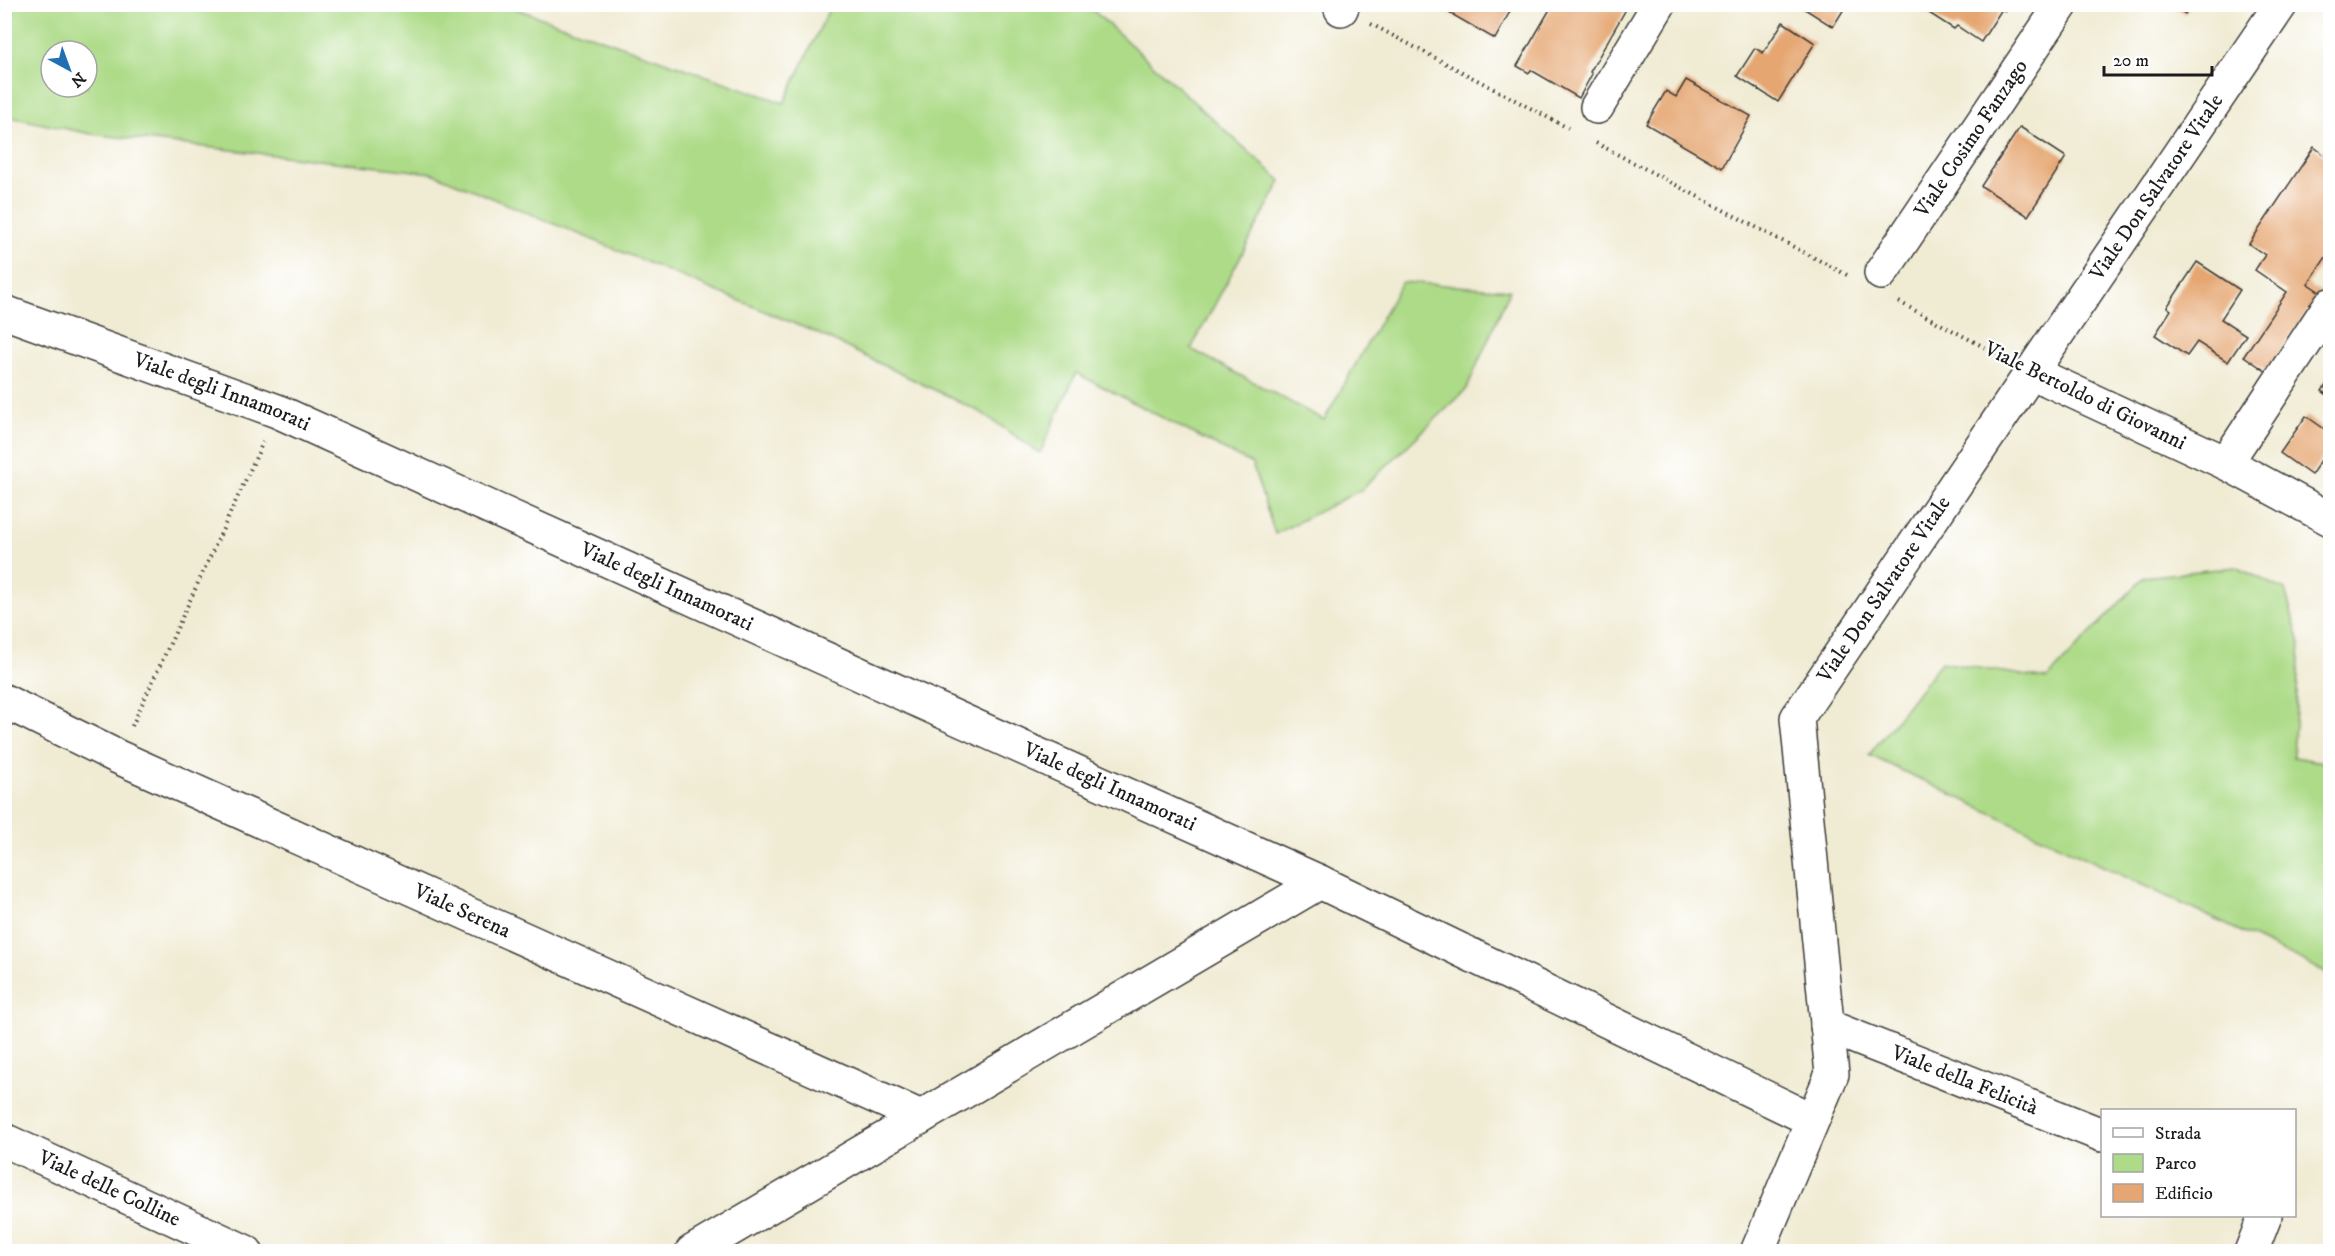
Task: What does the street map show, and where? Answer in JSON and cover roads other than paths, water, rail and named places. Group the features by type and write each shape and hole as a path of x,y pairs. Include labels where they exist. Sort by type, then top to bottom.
{"street":[{"path":"1597,107 1659,4"},
{"name":"Viale Cosimo Fanzago","path":"1875,283 2062,4"},
{"name":"Viale Don Salvatore Vitale","path":"1756,1251 1832,1074 1797,718 2281,4"},
{"path":"2226,463 2331,305"},
{"name":"Viale degli Innamorati","path":"4,312 277,411 1320,882 1812,1120"},
{"name":"Viale Bertoldo di Giovanni","path":"2031,372 2226,463 2331,519"},
{"name":"Viale Serena","path":"4,701 118,757 921,1117"},
{"path":"692,1251 1320,882"},
{"name":"Viale della Felicità","path":"1827,1026 2101,1134"},
{"name":"Viale delle Colline","path":"4,1140 246,1251"},
{"path":"2251,1251 2264,1217"}]}
